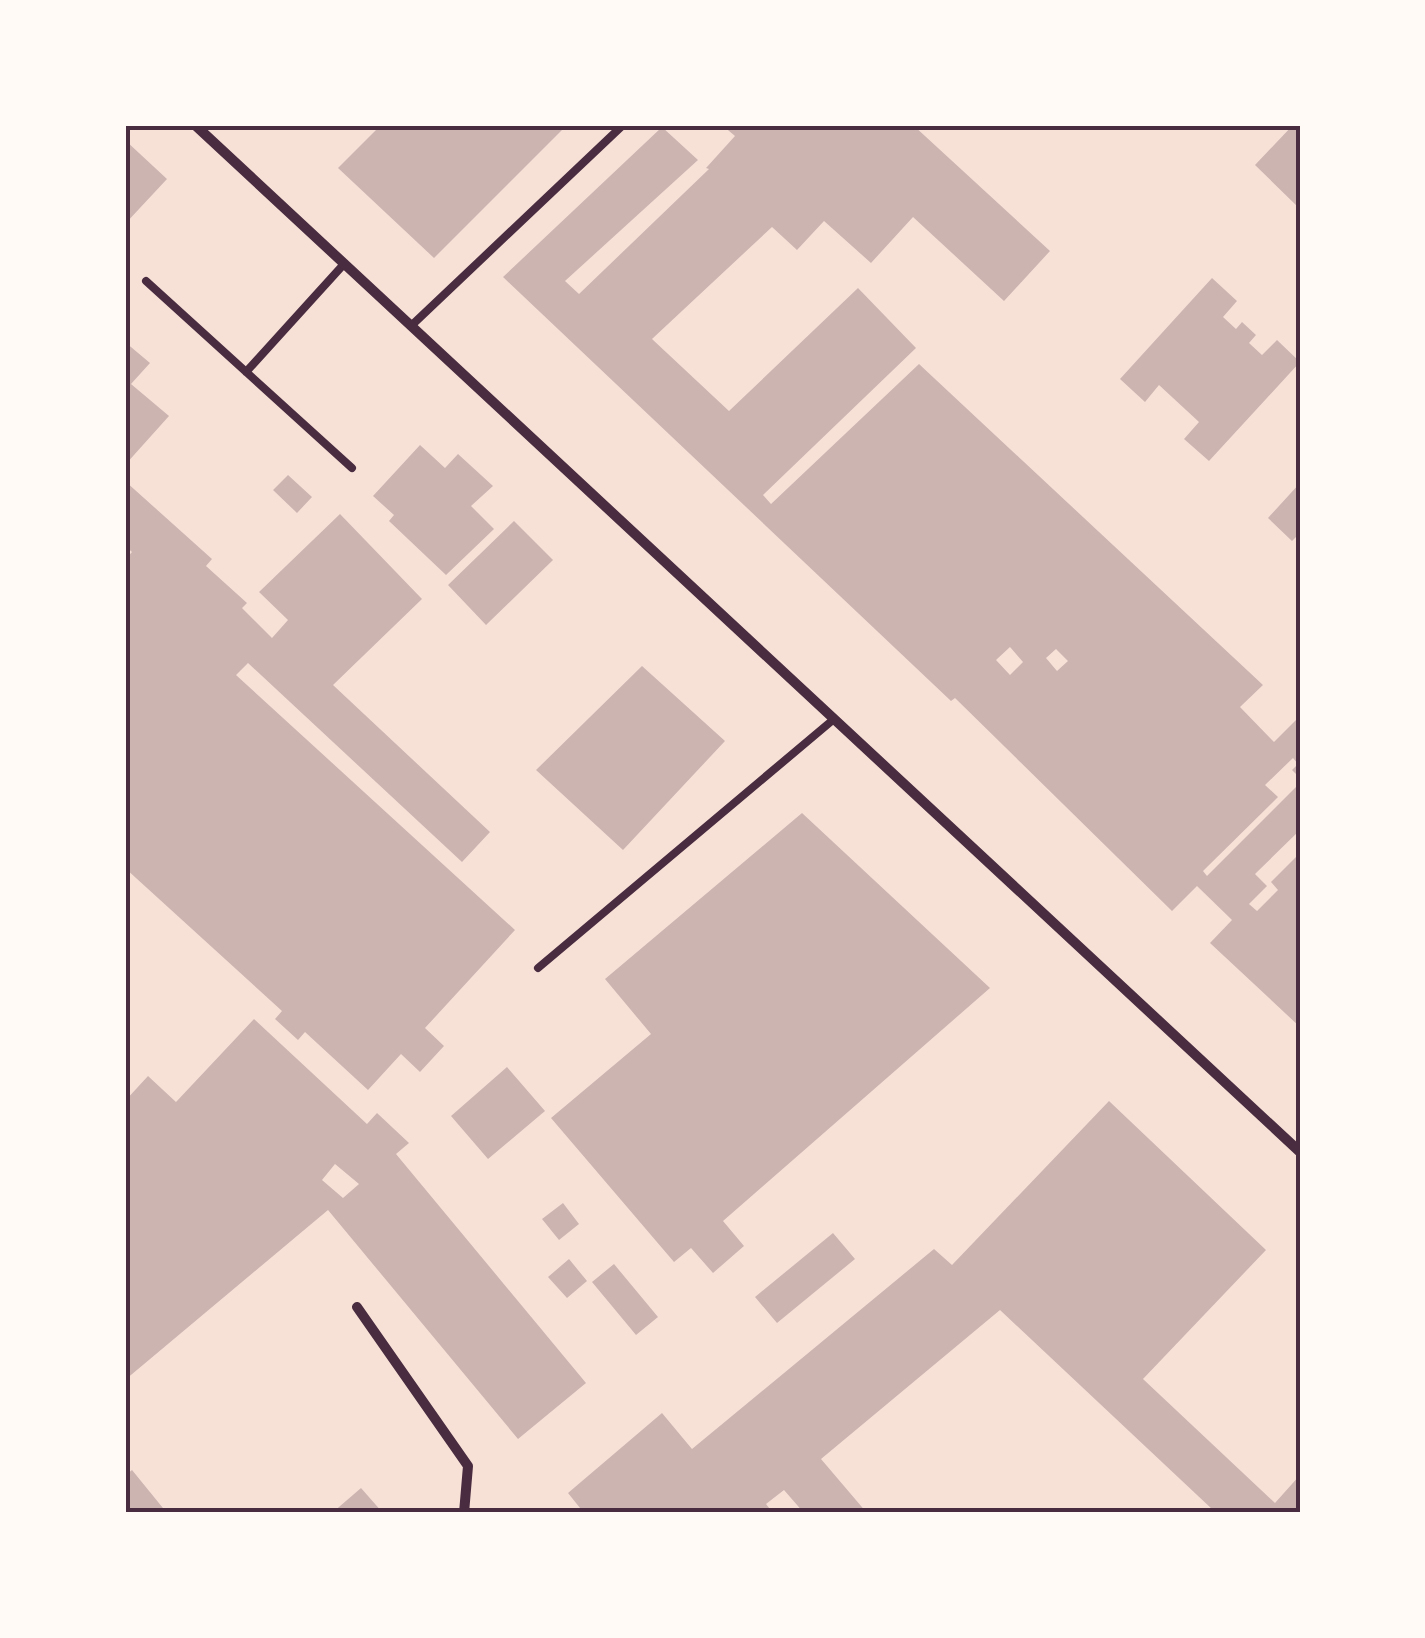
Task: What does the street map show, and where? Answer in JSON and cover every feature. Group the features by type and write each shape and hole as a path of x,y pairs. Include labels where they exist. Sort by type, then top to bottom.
{"street":[{"path":"195,125 1300,1152"},
{"path":"357,1307 468,1466 464,1513"}],"lane":[{"path":"412,324 624,125"},
{"path":"246,372 344,264"},
{"path":"146,282 352,468"},
{"path":"538,968 834,718"}],"building":[{"path":"381,125 567,125 434,258 338,168"},
{"path":"722,125 913,125 1050,251 1004,301 913,217 871,263 824,221 797,250 772,227 652,339 729,411 858,288 916,348 763,495 771,504 919,364 1263,685 1240,707 1274,742 1300,716 1300,778 1292,770 1298,764 1293,758 1265,785 1278,797 1203,871 1207,876 1300,783 1300,830 1255,874 1267,886 1249,904 1257,911 1278,890 1271,882 1300,853 1300,1027 1210,943 1232,920 1197,886 1172,911 955,698 951,701 503,277 662,127 698,160 565,281 579,294 709,169 706,168 735,136","holes":["1010,647 1023,662 1010,675 996,660","1056,649 1068,661 1057,671 1046,658"]},
{"path":"1293,125 1300,125 1300,209 1255,165"},
{"path":"125,140 167,179 125,224"},
{"path":"1212,278 1237,301 1223,317 1236,329 1242,322 1256,335 1249,343 1262,355 1277,340 1300,362 1209,461 1184,439 1199,422 1159,385 1145,402 1120,379"},
{"path":"125,342 150,363 131,384 169,416 125,465"},
{"path":"420,445 445,468 458,454 493,486 471,506 494,529 446,575 389,521 394,515 373,496"},
{"path":"288,475 312,497 297,513 273,490"},
{"path":"125,481 212,559 206,566 247,603 242,608 272,638 288,620 259,592 340,514 422,599 333,685 490,832 462,862 248,663 236,675 515,930 425,1028 444,1046 420,1072 401,1054 368,1090 305,1032 298,1040 275,1019 282,1011 125,868 125,560 132,552 125,546"},
{"path":"1300,483 1300,533 1292,541 1268,518"},
{"path":"514,521 553,560 486,625 448,585"},
{"path":"642,666 725,741 623,850 536,770"},
{"path":"802,813 990,988 723,1221 744,1246 713,1273 691,1248 674,1262 551,1118 651,1034 605,979"},
{"path":"254,1019 367,1124 377,1113 409,1143 396,1154 586,1383 518,1439 328,1210 125,1380 125,1101 148,1076 176,1102","holes":["335,1164 359,1184 343,1198 322,1180"]},
{"path":"507,1067 545,1111 488,1159 451,1116"},
{"path":"1109,1101 1266,1250 1143,1379 1275,1503 1300,1475 1300,1513 1209,1513 1213,1510 1000,1310 821,1459 867,1513 804,1513 784,1490 766,1504 773,1513 584,1513 568,1493 662,1413 692,1449 934,1249 952,1265"},
{"path":"563,1203 579,1224 559,1240 542,1219"},
{"path":"833,1233 855,1259 777,1323 755,1297"},
{"path":"569,1259 587,1281 567,1298 548,1277"},
{"path":"614,1264 658,1317 636,1335 592,1282"},
{"path":"132,1470 167,1513 125,1513 125,1476"},
{"path":"361,1488 383,1513 332,1513"}]}
